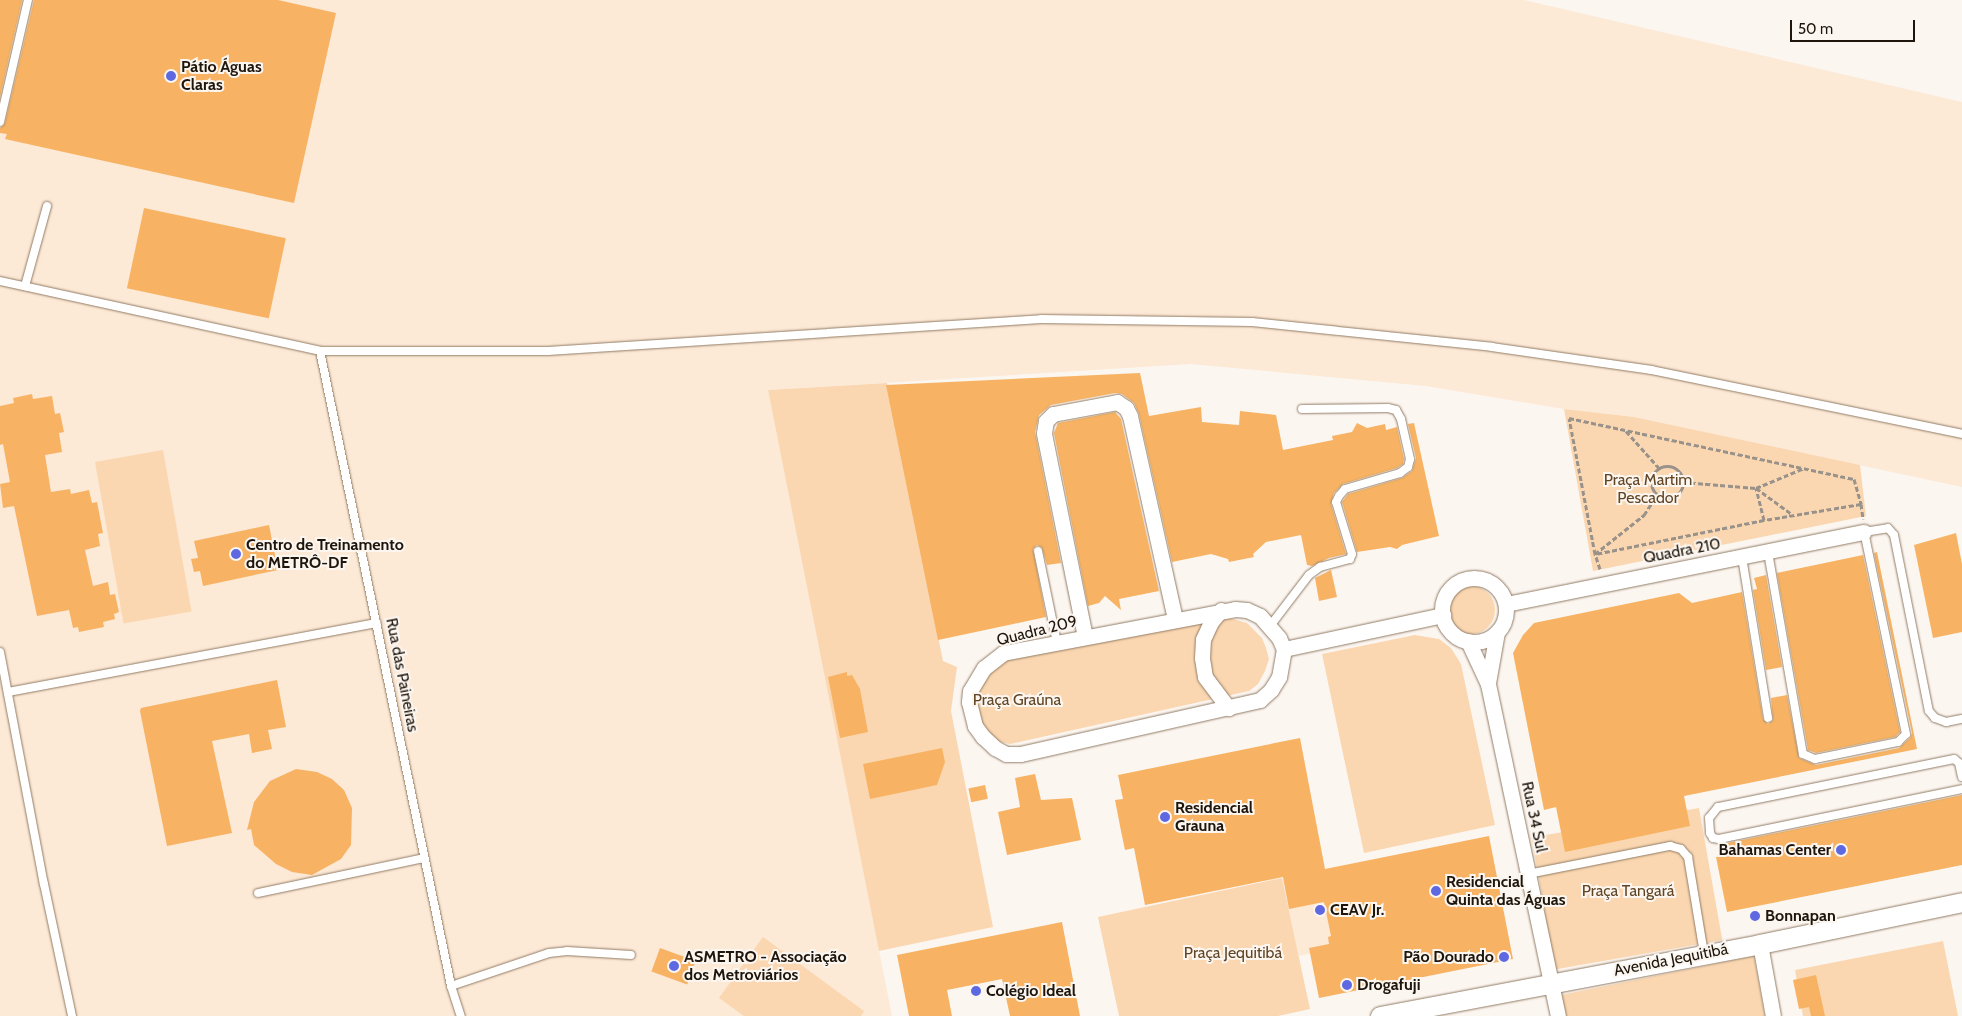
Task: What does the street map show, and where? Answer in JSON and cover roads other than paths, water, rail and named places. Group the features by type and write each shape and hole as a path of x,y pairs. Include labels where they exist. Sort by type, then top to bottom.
{"street":[{"path":"1085,637 1044,433 1046,421 1053,414 1117,402 1126,408 1130,416 1175,619"},
{"name":"Quadra 210","path":"1506,604 1864,532"},
{"path":"1469,579 1485,580 1494,585 1502,593 1506,604 1506,614 1497,632 1488,639 1468,641 1451,632 1443,615 1443,604 1447,594 1454,585 1469,579"},
{"name":"Quadra 209","path":"1221,610 1247,610 1260,616 1270,626 1284,650 1279,677 1271,690 1260,700 1020,754 1006,754 995,748 983,738 975,726 971,712 970,691 976,678 992,660 1002,654 1221,610"},
{"path":"1221,610 1211,622 1203,639 1202,658 1205,677 1228,708"},
{"path":"1284,650 1443,615"},
{"name":"Rua 34 Sul","path":"1488,684 1497,632"},
{"name":"Rua 34 Sul","path":"1468,641 1488,684 1552,983 1555,1015"},
{"name":"Avenida Jequitibá","path":"1380,1016 1760,944 1962,902"},
{"path":"1760,944 1773,1016"}],"lane":[{"path":"0,122 28,0"},
{"path":"25,286 47,206"},
{"path":"0,281 320,351 548,351 1041,319 1252,322 1492,348 1651,370 1962,434"},
{"name":"Rua das Paineiras","path":"320,351 424,858 451,986 460,1016"},
{"path":"1270,626 1309,574 1320,567 1346,562 1350,559 1352,554 1336,502 1339,496 1345,489 1400,473 1408,467 1410,459 1401,419 1396,410 1388,408 1302,409"},
{"path":"1768,552 1803,754 1814,759 1898,742 1906,734 1864,532 1888,528 1894,536 1930,711 1935,718 1946,722 1962,719"},
{"path":"1038,551 1057,643"},
{"path":"1742,557 1768,718"},
{"path":"8,692 377,623"},
{"path":"0,652 44,884 72,1016"},
{"path":"1962,777 1959,763 1954,759 1718,807 1709,818 1710,833 1713,838 1719,839 1962,789"},
{"path":"1528,874 1670,846 1681,849 1688,857 1704,954"},
{"path":"258,893 424,858"},
{"path":"451,986 549,953 566,951 631,955"},
{"name":"Rua das Paineiras","path":"456,1004 456,1016"}],"place":[{"name":"Pátio Águas Claras","path":"171,76"},
{"name":"Centro de Treinamento do METRÔ-DF","path":"236,554"},
{"name":"Residencial Grauna","path":"1165,817"},
{"name":"Bahamas Center","path":"1841,850"},
{"name":"Residencial Quinta das Águas","path":"1436,891"},
{"name":"CEAV Jr.","path":"1320,910"},
{"name":"Bonnapan","path":"1755,916"},
{"name":"Pão Dourado","path":"1504,957"},
{"name":"ASMETRO - Associação dos Metroviários","path":"674,966"},
{"name":"Drogafuji","path":"1347,985"},
{"name":"Colégio Ideal","path":"976,991"}],"park label":[{"name":"Praça Martim Pescador","path":"1648,489"},
{"name":"Praça Graúna","path":"1017,700"},
{"name":"Praça Tangará","path":"1628,891"},
{"name":"Praça Jequitibá","path":"1233,953"}]}
